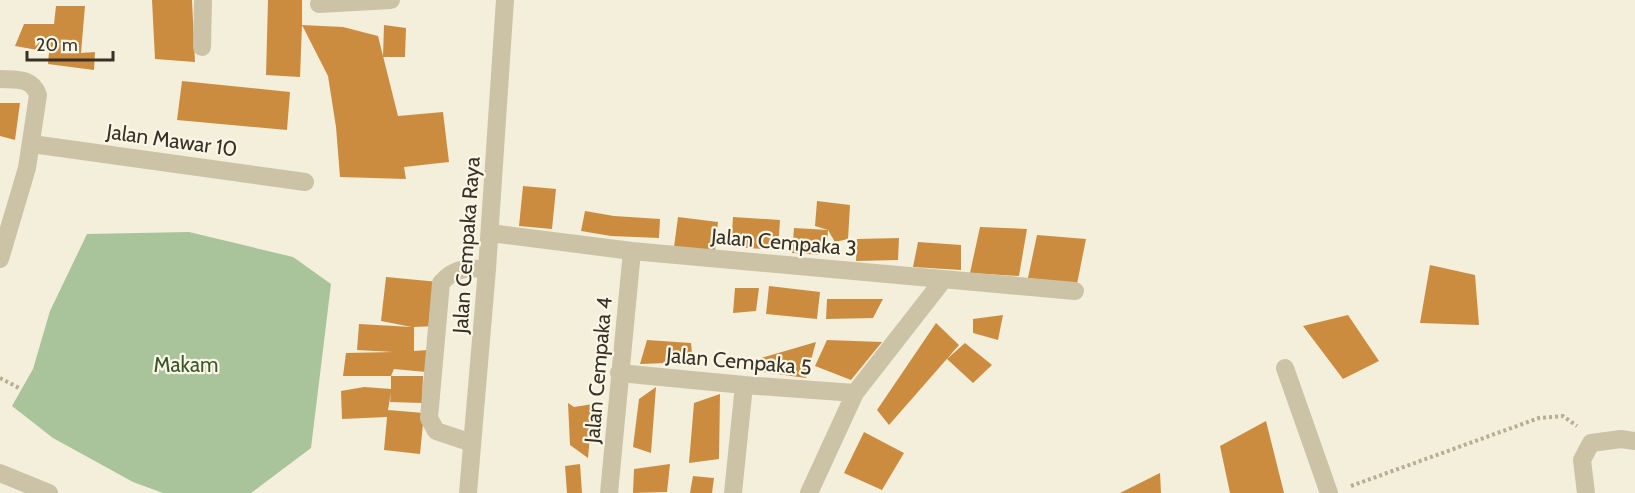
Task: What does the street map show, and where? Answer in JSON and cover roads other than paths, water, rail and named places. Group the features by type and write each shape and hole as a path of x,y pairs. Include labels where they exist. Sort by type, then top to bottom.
{"street":[{"path":"202,47 203,0"},
{"path":"318,4 391,0"},
{"name":"Jalan Cempaka Raya","path":"468,493 488,268 505,0"},
{"path":"0,79 28,82 35,87 38,95 32,144 0,258"},
{"name":"Jalan Mawar 10","path":"32,144 305,182"},
{"name":"Jalan Cempaka 3","path":"490,233 632,251 1075,291"},
{"name":"Jalan Cempaka 4","path":"609,493 632,251"},
{"path":"472,443 435,431 429,418 436,327 441,283 454,271 464,268 488,268"},
{"path":"808,493 855,393 944,279"},
{"path":"1285,368 1335,491"},
{"name":"Jalan Cempaka 5","path":"620,373 855,393"},
{"path":"733,493 744,385"},
{"path":"1586,493 1582,460 1591,443 1635,441"},
{"path":"0,473 49,493"}],"park label":[{"name":"Makam","path":"186,364"}]}
